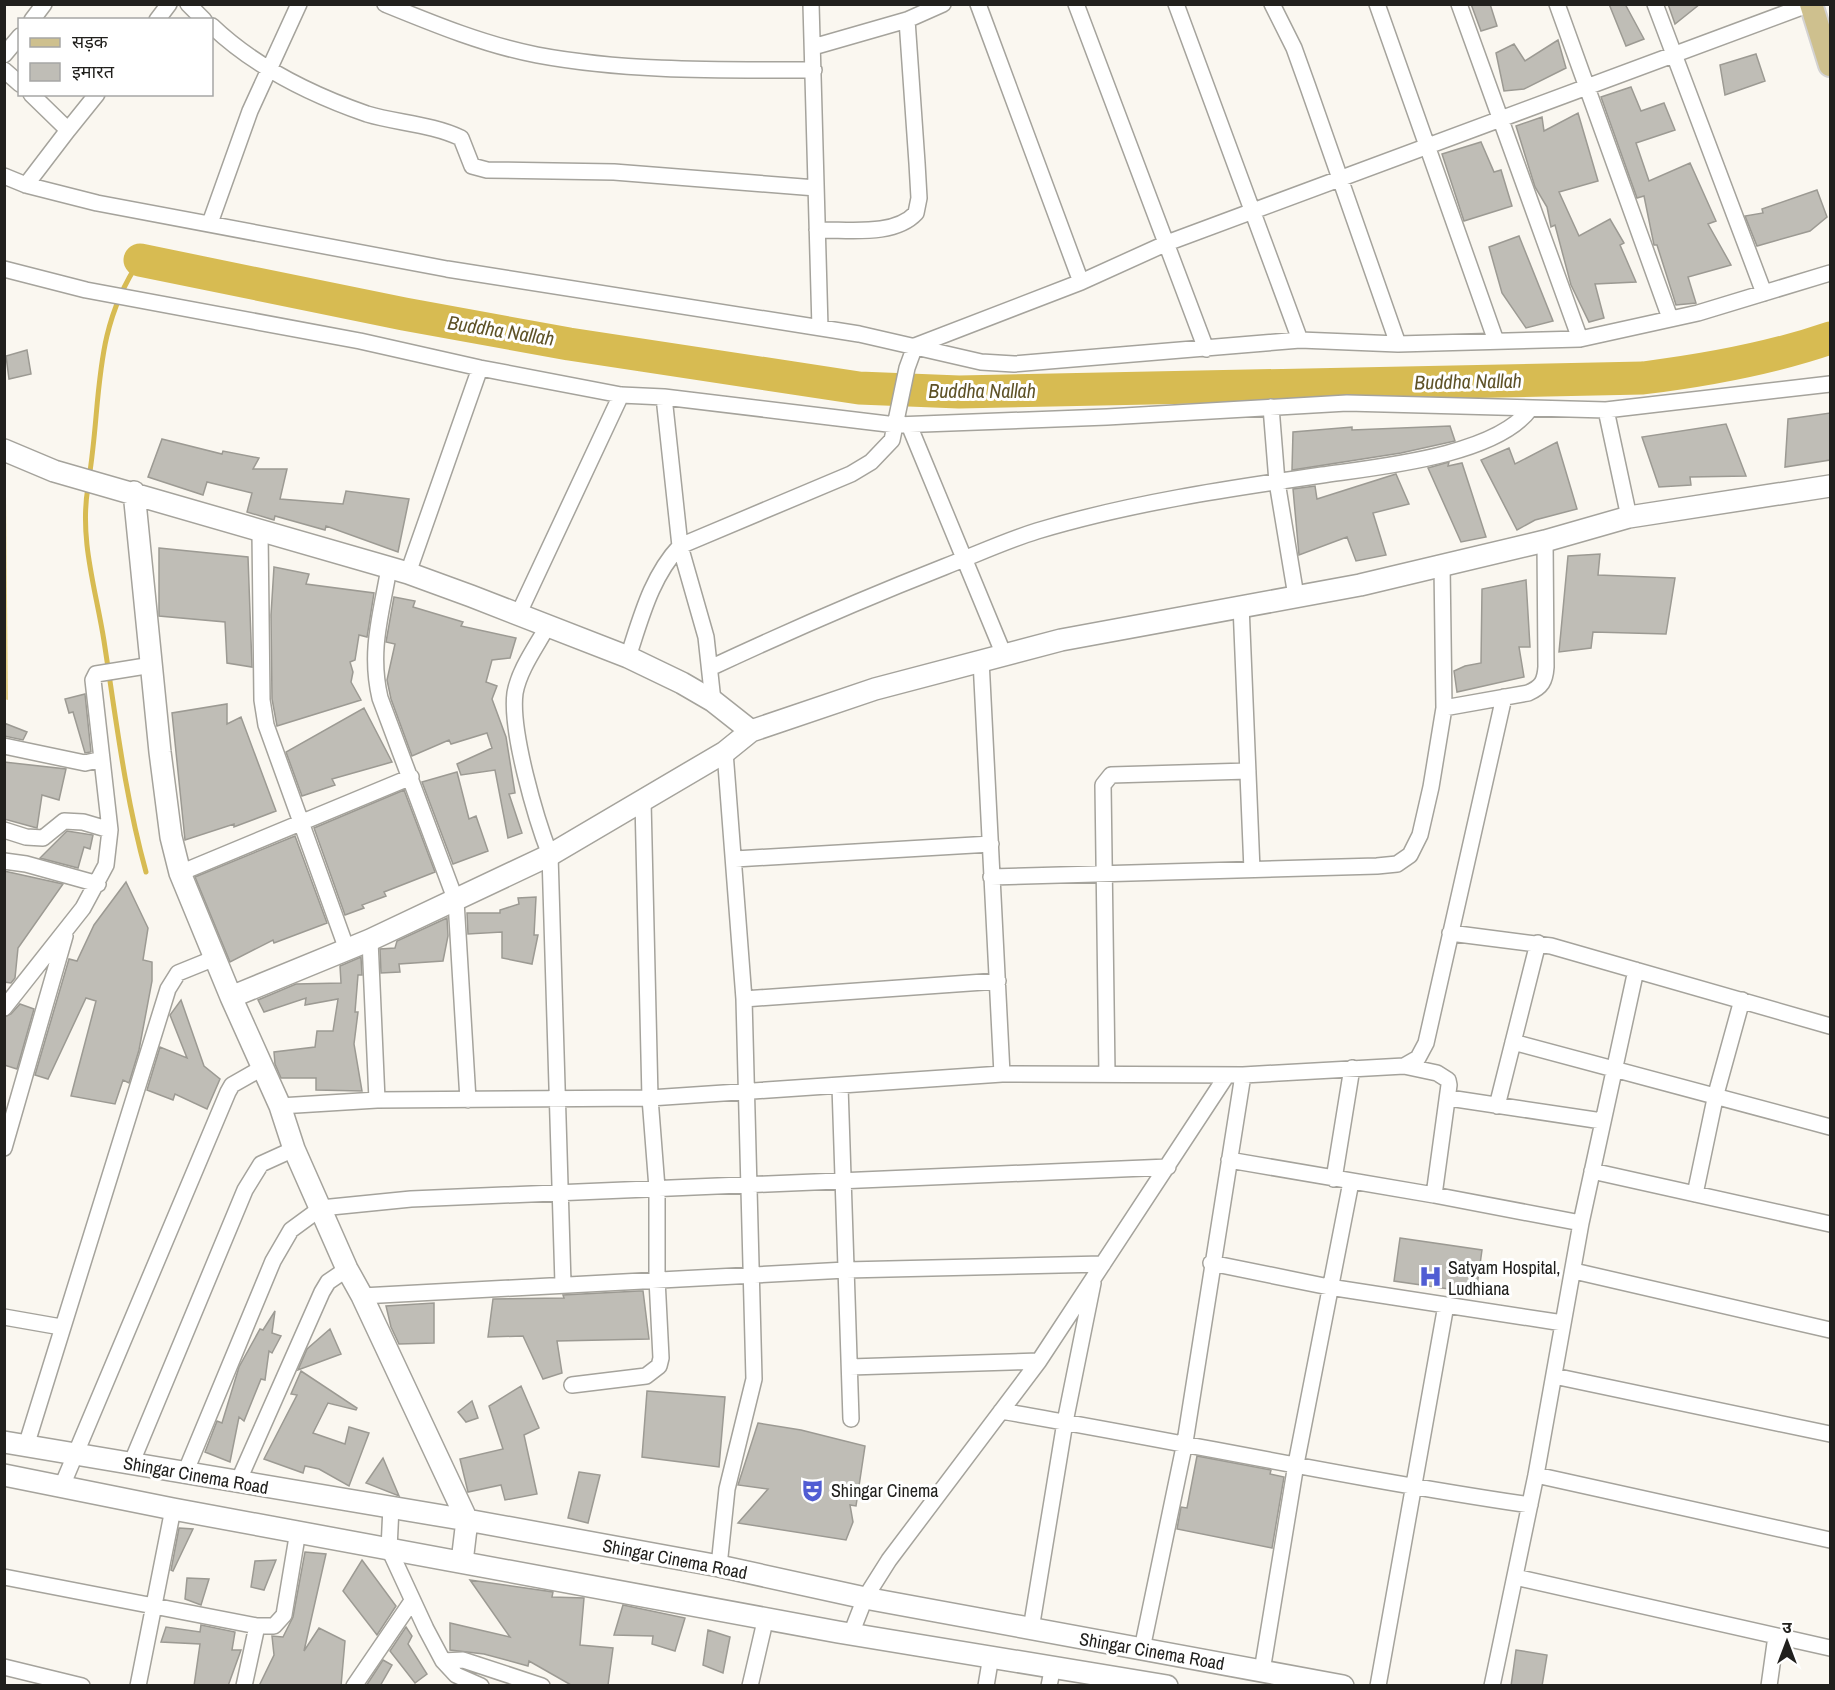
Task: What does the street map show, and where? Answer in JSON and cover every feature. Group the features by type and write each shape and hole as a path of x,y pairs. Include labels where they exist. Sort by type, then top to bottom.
{"main road":[{"path":"1810,4 1830,65"}],"street":[{"path":"34,18 44,4"},
{"path":"158,18 169,4"},
{"path":"188,4 202,18"},
{"path":"210,223 250,111 299,4"},
{"path":"385,4 453,31 534,54 570,60 651,68 814,70"},
{"path":"811,4 820,328"},
{"path":"813,47 907,20 944,4"},
{"path":"978,4 1081,282"},
{"path":"1076,4 1206,349"},
{"path":"1176,4 1300,340"},
{"path":"1272,4 1294,48 1398,344"},
{"path":"1377,4 1496,341"},
{"path":"1459,4 1580,339"},
{"path":"1557,4 1670,318"},
{"path":"1655,4 1764,293"},
{"path":"628,657 664,563 680,546 804,495 871,462 892,440 901,421 907,368 915,346 1081,282 1167,243 1810,4"},
{"path":"818,230 876,229 900,224 916,213 919,198 907,20"},
{"path":"213,27 246,56 323,96 368,114 453,134 464,144 467,161 472,166 487,170 614,171 816,188"},
{"path":"4,55 18,38"},
{"path":"4,70 18,82"},
{"path":"33,96 68,130"},
{"path":"26,185 95,96"},
{"path":"4,176 26,185 97,203 447,269 820,328 915,346 981,362 1014,364 1300,340 1398,344 1580,339 1670,318 1830,273"},
{"path":"4,268 86,290 360,341 480,368 621,395 664,397 901,421 1404,403 1530,410 1606,410 1830,384"},
{"path":"468,1100 456,901 380,698 374,674 374,656 398,571 480,368"},
{"path":"518,615 621,395"},
{"path":"664,397 680,546 706,637 713,700"},
{"path":"1271,407 1277,482 1296,596"},
{"path":"710,668 858,601 1036,532 1154,502 1386,466 1439,454 1485,441 1508,430 1521,422 1530,410"},
{"path":"1606,410 1629,518"},
{"path":"901,421 965,559 1004,654"},
{"path":"4,450 54,471 134,492 260,532 398,571 518,615 628,657 713,700 751,731"},
{"path":"231,997 346,947 370,940 550,855 725,752 751,731 875,689 1061,640 1296,596 1442,565 1545,541 1629,518 1830,486"},
{"path":"134,492 171,837 206,962 231,997 256,1072 280,1106 289,1152 316,1211 338,1275 362,1296 467,1520 462,1562"},
{"path":"260,532 262,700 273,749 346,947"},
{"path":"1444,708 1539,688 1546,676 1545,541"},
{"path":"992,877 1377,866 1397,864 1410,855 1420,835 1431,787 1444,708 1442,565"},
{"path":"1241,605 1252,870"},
{"path":"547,627 521,677 516,692 515,710 535,816 550,855 563,1284"},
{"path":"981,660 1002,1074"},
{"path":"4,1008 67,930 98,884 106,865 110,830 93,687 96,674 152,665"},
{"path":"1404,1066 1418,1058 1423,1052 1504,697"},
{"path":"4,746 85,763 102,759"},
{"path":"719,1566 727,1489 754,1379 744,999 725,752"},
{"path":"1107,1074 1102,792 1107,778 1111,775 1248,771"},
{"path":"180,873 411,777"},
{"path":"572,1385 646,1376 659,1366 661,1358 657,1279 657,1188 650,1098 644,801"},
{"path":"4,830 26,837 43,838 57,824 70,821 110,830"},
{"path":"735,859 991,844"},
{"path":"4,861 48,869 98,884"},
{"path":"4,1148 53,985 67,930"},
{"path":"1450,933 1538,943 1830,1026"},
{"path":"370,940 377,1100"},
{"path":"1497,1106 1538,943"},
{"path":"26,1446 61,1327 168,989 178,973 206,962"},
{"path":"1492,1686 1536,1474 1581,1223 1636,970"},
{"path":"744,999 998,981"},
{"path":"1695,1194 1716,1094 1742,1000"},
{"path":"1513,1042 1716,1094 1830,1127"},
{"path":"280,1106 377,1100 650,1098 1002,1074 1235,1075 1404,1066 1443,1075 1449,1085 1434,1196"},
{"path":"1334,1179 1352,1068"},
{"path":"62,1486 232,1085 256,1072"},
{"path":"1142,1649 1185,1442 1211,1263 1229,1160 1235,1075"},
{"path":"851,1634 865,1598 889,1560 1039,1361 1168,1167 1235,1075"},
{"path":"840,1086 851,1419"},
{"path":"1449,1098 1602,1121"},
{"path":"130,1464 245,1190 261,1164 289,1152"},
{"path":"1229,1160 1581,1223"},
{"path":"185,1473 273,1260 284,1239 297,1223 316,1211 411,1198 749,1186 1168,1167"},
{"path":"1592,1171 1830,1224"},
{"path":"1273,1677 1296,1464 1351,1182"},
{"path":"1211,1263 1329,1287 1563,1323"},
{"path":"362,1296 846,1270 1099,1270"},
{"path":"1031,1629 1065,1422 1099,1270"},
{"path":"1574,1271 1830,1330"},
{"path":"238,1482 338,1275"},
{"path":"1378,1686 1446,1305"},
{"path":"4,1317 61,1327"},
{"path":"850,1367 1039,1361"},
{"path":"1554,1376 1830,1434"},
{"path":"1001,1411 1185,1442 1413,1488 1530,1505"},
{"name":"Shingar Cinema Road","path":"4,1442 467,1520 719,1566 865,1598 1142,1649 1273,1677 1343,1686"},
{"path":"1536,1474 1830,1540"},
{"name":"Shingar Cinema Road","path":"4,1475 173,1509 851,1634 991,1656 1051,1676 1164,1685"},
{"path":"391,1507 389,1549 412,1601 443,1661 456,1676 481,1686"},
{"path":"138,1686 173,1509"},
{"path":"4,1577 152,1607 257,1626 274,1626 284,1615 298,1531"},
{"path":"1515,1577 1830,1648"},
{"path":"354,1686 412,1601"},
{"path":"750,1686 766,1617"},
{"path":"244,1686 257,1626"},
{"path":"1769,1686 1776,1636"},
{"path":"986,1686 991,1656"},
{"path":"443,1661 464,1660 542,1686"},
{"path":"4,1666 82,1686"}],"shaded area":[{"path":"6,494 8,700 4,699"}],"building":[{"path":"1471,4 1490,4 1497,26 1481,31"},
{"path":"1609,4 1625,4 1644,39 1626,46"},
{"path":"1668,4 1700,4 1675,24"},
{"path":"1558,40 1566,68 1524,89 1504,91 1496,53 1514,44 1525,61"},
{"path":"1756,54 1765,81 1725,95 1720,65"},
{"path":"1631,87 1641,111 1664,103 1675,130 1636,143 1649,181 1690,163 1716,221 1708,224 1731,265 1688,277 1696,303 1676,305 1657,245 1654,245 1644,196 1637,198 1601,97"},
{"path":"1578,113 1598,181 1559,192 1579,236 1610,219 1624,243 1620,245 1636,282 1595,284 1604,318 1589,322 1571,285 1555,225 1551,227 1547,207 1535,187 1516,126 1542,117 1544,131"},
{"path":"1481,142 1494,172 1501,170 1512,206 1464,221 1442,154"},
{"path":"1817,190 1827,217 1810,231 1757,246 1745,216 1763,213 1762,209"},
{"path":"1519,236 1553,321 1526,328 1502,293 1489,247"},
{"path":"27,350 31,374 9,379 6,356"},
{"path":"1830,413 1830,460 1785,467 1788,419"},
{"path":"1726,424 1746,476 1690,477 1691,485 1659,487 1642,437"},
{"path":"1450,426 1455,441 1401,453 1292,470 1293,432 1352,427 1352,430"},
{"path":"162,439 222,454 223,451 259,458 253,469 287,469 280,499 343,504 346,491 409,499 398,552 326,526 325,530 275,516 274,520 247,512 252,493 207,482 203,495 148,477"},
{"path":"1557,442 1577,509 1535,520 1517,530 1481,460 1509,448 1515,464"},
{"path":"1449,462 1448,466 1462,463 1486,537 1461,542 1428,468"},
{"path":"1396,474 1409,504 1373,513 1386,555 1356,561 1347,537 1299,555 1293,489 1315,486 1317,499"},
{"path":"159,548 248,557 252,667 227,663 225,622 159,616"},
{"path":"1600,554 1598,575 1675,578 1666,634 1593,632 1591,648 1559,652 1568,556"},
{"path":"274,567 309,574 306,584 374,593 367,637 359,635 355,660 350,662 353,672 351,682 361,700 277,726 272,699 271,615"},
{"path":"1526,580 1530,647 1519,647 1524,677 1457,692 1454,671 1481,663 1482,589"},
{"path":"394,597 415,601 413,607 463,622 461,626 516,638 510,658 492,660 486,682 497,686 492,699 506,737 515,793 509,794 522,833 508,838 495,770 461,775 457,764 492,748 487,733 451,744 449,740 412,756 391,699 387,680 395,644 386,642"},
{"path":"85,694 91,752 85,753 73,712 69,713 65,699"},
{"path":"227,704 227,724 241,717 276,811 234,827 234,824 185,840 172,713"},
{"path":"364,708 392,762 332,779 335,785 302,796 286,752"},
{"path":"4,723 27,732 23,740 4,736"},
{"path":"4,762 66,769 59,800 42,795 37,828 4,819"},
{"path":"457,772 469,819 476,816 488,851 453,864 422,782"},
{"path":"404,790 435,872 384,892 386,896 362,905 364,908 345,915 314,828"},
{"path":"67,831 93,835 90,849 84,847 78,868 40,858"},
{"path":"295,836 327,923 274,943 273,940 230,962 195,877"},
{"path":"4,871 63,884 18,948 15,978 11,983 4,982"},
{"path":"126,882 148,928 143,960 152,962 152,981 139,1050 129,1083 123,1080 115,1104 71,1096 96,1001 86,998 48,1079 35,1075 69,959 77,961 94,925"},
{"path":"536,897 534,935 538,935 532,964 502,958 502,932 468,934 467,913 500,913 500,910 519,904 518,898"},
{"path":"447,918 448,936 443,961 399,964 400,972 381,973 380,949 395,948 397,941"},
{"path":"361,957 362,975 358,975 355,1012 358,1012 354,1044 362,1091 316,1090 316,1078 281,1078 275,1064 274,1052 315,1047 317,1031 333,1031 338,999 305,1005 306,998 264,1012 258,1000 296,984 341,983 340,966"},
{"path":"181,1000 204,1066 220,1079 207,1109 175,1094 173,1100 147,1090 160,1047 187,1058 170,1015"},
{"path":"20,1004 34,1009 17,1069 4,1065 4,1017 11,1014"},
{"path":"1400,1238 1482,1250 1476,1293 1394,1281"},
{"path":"643,1291 649,1339 557,1341 562,1373 543,1379 523,1336 488,1337 493,1299 564,1298 563,1295"},
{"path":"434,1303 434,1343 399,1344 391,1327 386,1306"},
{"path":"275,1311 272,1333 281,1336 272,1353 269,1351 265,1380 261,1379 244,1421 239,1417 230,1462 205,1452 217,1421 222,1423 239,1367 260,1329 263,1330"},
{"path":"330,1329 341,1354 298,1370 307,1349"},
{"path":"301,1371 357,1408 356,1410 328,1403 313,1433 345,1444 349,1427 369,1433 349,1486 319,1469 305,1466 303,1473 264,1459 297,1395 291,1394"},
{"path":"521,1386 539,1428 524,1435 537,1494 505,1500 501,1485 468,1492 460,1459 503,1449 489,1406"},
{"path":"647,1391 725,1397 719,1467 642,1457"},
{"path":"472,1401 478,1418 466,1422 458,1412"},
{"path":"758,1423 801,1430 865,1446 856,1506 850,1505 853,1522 846,1540 738,1523 768,1489 738,1485"},
{"path":"1197,1456 1271,1470 1270,1474 1284,1477 1272,1548 1177,1529 1181,1507 1187,1508"},
{"path":"383,1458 399,1496 366,1483"},
{"path":"579,1472 600,1475 588,1523 568,1518"},
{"path":"179,1528 193,1529 173,1571 171,1570"},
{"path":"305,1552 326,1554 304,1651 319,1628 345,1641 341,1686 259,1686 274,1655 272,1636 283,1637 293,1617"},
{"path":"276,1560 264,1590 251,1587 255,1561"},
{"path":"362,1560 396,1606 377,1635 343,1591"},
{"path":"187,1578 209,1579 201,1605 185,1599"},
{"path":"470,1580 553,1592 552,1597 584,1598 580,1645 613,1648 608,1685 571,1685 529,1661 528,1666 484,1654 450,1650 450,1623 510,1637"},
{"path":"623,1605 685,1618 675,1651 652,1644 653,1636 614,1635"},
{"path":"201,1625 235,1632 232,1650 241,1650 228,1686 194,1686 200,1644 161,1642 166,1627 200,1632"},
{"path":"406,1627 412,1636 408,1644 427,1674 415,1683 390,1651"},
{"path":"708,1630 730,1637 723,1673 703,1665"},
{"path":"1516,1650 1547,1655 1542,1686 1511,1686"},
{"path":"383,1660 392,1665 380,1686 366,1686"}],"waterway":[{"path":"89,478 106,339 125,286 140,260"},
{"name":"Buddha Nallah","path":"140,260 404,314 569,344 859,388 959,392 1643,378 1738,363 1830,338"},
{"path":"88,487 87,545 127,786 146,872"}],"place":[{"name":"Satyam Hospital, Ludhiana","path":"1430,1277"},
{"name":"Shingar Cinema","path":"813,1490"}]}
